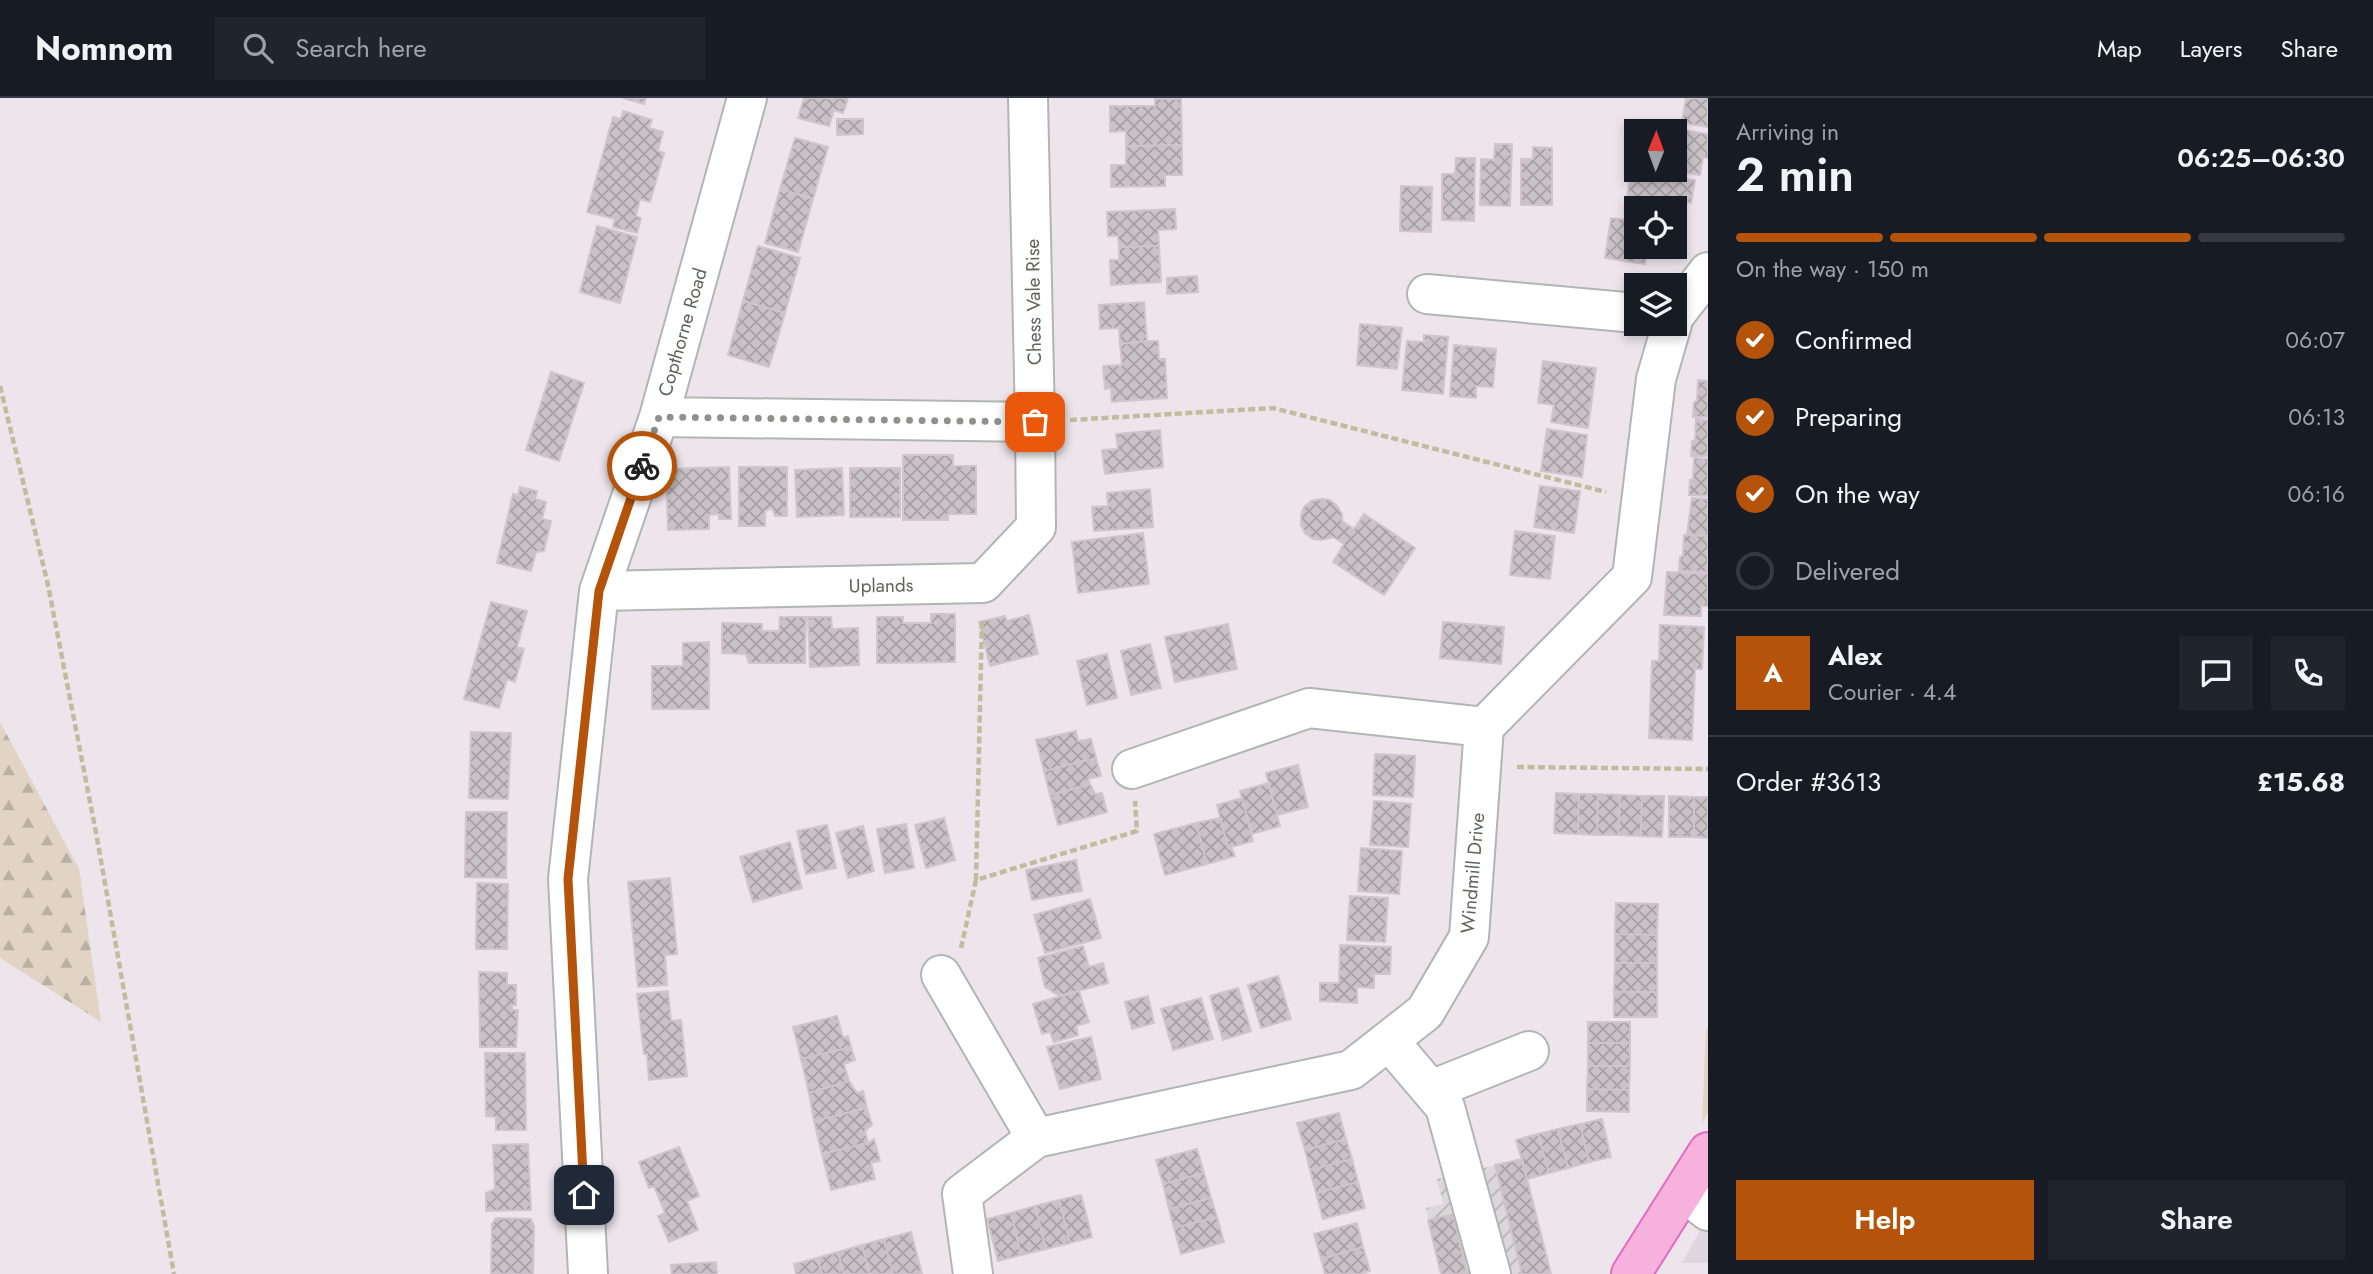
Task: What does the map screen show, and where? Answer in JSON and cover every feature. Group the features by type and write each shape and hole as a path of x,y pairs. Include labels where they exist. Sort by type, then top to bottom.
{"main road":[{"path":"1631,1274 1696,1202 1708,1152"}],"street":[{"name":"Copthorne Road","path":"588,1274 568,879 599,591 659,417 747,98"},
{"name":"Chess Vale Rise","path":"1028,98 1035,422"},
{"path":"1687,300 1708,272"},
{"path":"1427,294 1624,312"},
{"path":"1132,769 1309,708 1484,727 1632,577 1656,379 1669,336"},
{"path":"659,417 1035,422 1035,527 983,583"},
{"name":"Uplands","path":"599,591 983,583"},
{"name":"Windmill Drive","path":"973,1274 962,1194 1035,1138 1351,1070 1425,1012 1469,937 1484,727"},
{"path":"942,975 1035,1138"},
{"path":"1389,1041 1445,1107 1491,1274"},
{"path":"1431,1090 1529,1051"}],"path":[{"path":"0,386 53,612 97,838 174,1274"},
{"path":"1035,422 1273,408 1641,501"},
{"path":"942,975 960,952 976,880 983,583"},
{"path":"1481,767 1708,769"},
{"path":"976,880 1137,831 1132,769"}],"shaded area":[{"path":"1522,1159 1551,1274 1441,1274 1426,1208 1443,1204 1437,1179"},
{"path":"1708,1216 1708,1263 1682,1263"}],"green space":[{"path":"0,722 79,869 101,1022 0,958"},
{"path":"1708,1029 1708,1113 1702,1123 1706,1030"}],"building":[{"path":"623,98 646,98 644,104"},
{"path":"804,98 848,98 843,113 834,110 829,126 798,118"},
{"path":"1686,98 1708,98 1708,127 1687,124 1687,119 1683,119"},
{"path":"1155,99 1181,99 1182,145 1126,146 1126,131 1110,132 1110,106 1155,106"},
{"path":"623,111 652,120 649,128 663,132 658,151 664,153 650,202 640,199 636,216 641,218 637,233 613,227 615,219 587,212 613,117 621,119"},
{"path":"837,119 863,119 863,134 837,135"},
{"path":"1687,131 1708,134 1708,158 1703,157 1700,175 1687,173"},
{"path":"795,138 828,147 813,199 780,189"},
{"path":"1495,144 1512,144 1510,206 1480,205 1481,159 1494,160"},
{"path":"1182,145 1182,175 1165,175 1165,186 1111,187 1111,165 1126,165 1126,146"},
{"path":"1533,147 1552,148 1552,205 1521,205 1521,159 1533,159"},
{"path":"1456,158 1475,158 1474,221 1442,220 1442,174 1455,174"},
{"path":"1695,180 1691,203 1687,202 1687,196 1627,196 1629,182"},
{"path":"1401,186 1432,187 1431,232 1400,231"},
{"path":"780,189 813,199 798,252 765,243"},
{"path":"1175,209 1176,229 1158,230 1159,246 1119,247 1118,236 1108,236 1107,212"},
{"path":"1611,218 1624,220 1624,259 1646,259 1645,264 1605,258"},
{"path":"597,226 637,237 620,303 580,292"},
{"path":"758,246 800,258 785,313 743,301"},
{"path":"1159,246 1161,282 1111,285 1110,260 1119,260 1119,247"},
{"path":"1197,276 1198,292 1167,294 1167,278"},
{"path":"743,301 785,313 769,367 728,355"},
{"path":"1144,302 1147,341 1120,344 1119,328 1100,329 1099,305"},
{"path":"1360,324 1402,328 1397,369 1357,365"},
{"path":"1424,335 1448,337 1443,394 1402,390 1407,341 1424,342"},
{"path":"1158,341 1159,359 1165,359 1167,398 1112,402 1111,388 1105,389 1103,366 1122,365 1120,344"},
{"path":"1454,345 1496,349 1493,387 1476,386 1476,398 1450,396"},
{"path":"1543,361 1596,368 1588,428 1551,422 1554,405 1538,403"},
{"path":"551,372 584,383 559,461 526,450"},
{"path":"1698,380 1708,381 1708,417 1693,417"},
{"path":"1696,419 1708,420 1708,456 1691,456"},
{"path":"1547,429 1587,435 1582,477 1541,471"},
{"path":"1160,430 1163,467 1105,474 1102,450 1118,449 1116,434"},
{"path":"903,455 953,455 953,466 976,466 976,514 948,514 948,520 903,520"},
{"path":"1694,458 1708,459 1708,496 1689,495"},
{"path":"729,467 731,519 719,519 719,514 709,515 709,529 668,530 666,469"},
{"path":"739,467 787,467 787,516 775,516 772,508 765,511 765,526 739,526"},
{"path":"842,468 844,515 797,517 795,470"},
{"path":"850,468 900,468 900,517 850,517"},
{"path":"1540,486 1580,491 1574,533 1534,527"},
{"path":"520,487 537,491 535,499 546,502 542,519 551,521 544,551 536,552 531,571 497,563 513,494 518,495"},
{"path":"1150,489 1153,527 1094,531 1092,507 1108,506 1107,493"},
{"path":"1692,498 1708,499 1708,535 1687,534"},
{"path":"1330,500 1337,506 1342,514 1342,521 1354,529 1364,514 1415,548 1384,595 1333,562 1344,544 1333,537 1313,539 1305,533 1301,525 1304,507 1311,501"},
{"path":"1515,531 1555,536 1550,579 1510,575"},
{"path":"1143,533 1149,584 1078,593 1072,542"},
{"path":"1684,535 1708,536 1708,572 1679,571"},
{"path":"1667,572 1708,574 1708,606 1701,606 1701,616 1664,615"},
{"path":"491,602 527,611 517,647 524,649 515,682 507,679 499,708 464,699"},
{"path":"931,614 955,614 955,662 877,663 877,617 903,617 903,623 931,623"},
{"path":"1029,615 1038,654 990,666 979,622 1005,616 1007,621"},
{"path":"780,617 806,617 805,663 749,663 746,654 722,653 722,623 762,624 762,631 779,631"},
{"path":"808,617 831,617 832,629 858,628 859,665 810,667"},
{"path":"1443,622 1504,627 1501,664 1440,658"},
{"path":"1228,624 1237,669 1175,682 1165,637"},
{"path":"1660,625 1704,627 1702,669 1695,669 1692,740 1649,738 1652,661 1659,661"},
{"path":"709,642 709,709 652,709 652,666 683,666 683,643"},
{"path":"1150,644 1161,688 1131,695 1121,651"},
{"path":"1107,654 1117,698 1087,705 1077,661"},
{"path":"1076,731 1078,741 1091,739 1096,758 1044,771 1036,740"},
{"path":"471,732 511,733 508,799 469,798"},
{"path":"1375,754 1415,756 1413,797 1373,795"},
{"path":"1096,758 1101,776 1088,779 1090,784 1050,795 1044,771"},
{"path":"1298,765 1308,807 1277,815 1266,773"},
{"path":"1268,783 1280,826 1252,834 1240,791"},
{"path":"1090,784 1095,794 1102,793 1107,812 1058,825 1050,795"},
{"path":"1556,793 1579,794 1578,834 1554,833"},
{"path":"1579,794 1598,794 1597,835 1578,834"},
{"path":"1598,794 1620,795 1618,835 1597,835"},
{"path":"1620,795 1642,796 1641,836 1618,835"},
{"path":"1642,796 1664,796 1662,837 1641,836"},
{"path":"1669,796 1694,797 1694,837 1669,837"},
{"path":"1694,797 1708,797 1708,838 1694,837"},
{"path":"1242,798 1253,841 1228,848 1217,805"},
{"path":"1374,801 1411,804 1408,847 1370,845"},
{"path":"466,812 507,812 506,878 465,877"},
{"path":"944,818 955,860 926,868 915,825"},
{"path":"1220,818 1228,848 1231,847 1235,856 1207,864 1196,823"},
{"path":"1196,823 1207,864 1165,875 1154,834"},
{"path":"906,824 914,868 885,873 877,829"},
{"path":"827,825 836,868 806,874 797,831"},
{"path":"863,826 874,871 848,878 836,833"},
{"path":"790,842 802,888 753,902 740,857"},
{"path":"1361,848 1402,851 1399,894 1358,891"},
{"path":"1076,860 1082,891 1032,900 1026,870"},
{"path":"670,878 677,954 665,955 667,985 638,987 628,882"},
{"path":"477,883 508,884 507,949 476,949"},
{"path":"1350,896 1388,898 1385,942 1347,940"},
{"path":"1090,899 1101,938 1045,953 1034,915"},
{"path":"1616,903 1658,904 1657,935 1615,934"},
{"path":"1615,934 1657,935 1657,963 1615,963"},
{"path":"1340,945 1391,947 1390,974 1374,974 1374,988 1357,987 1357,1003 1320,1001 1320,983 1339,983"},
{"path":"1083,946 1089,967 1103,963 1108,983 1059,996 1045,987 1038,958"},
{"path":"1615,963 1657,963 1657,992 1614,992"},
{"path":"479,972 507,973 507,985 516,985 516,1005 512,1005 512,1010 518,1010 516,1047 480,1047"},
{"path":"1278,976 1291,1019 1261,1028 1248,985"},
{"path":"1238,988 1251,1031 1223,1040 1210,996"},
{"path":"668,991 671,1021 681,1020 687,1076 649,1080 637,994"},
{"path":"1079,991 1089,1022 1076,1026 1078,1035 1054,1042 1050,1032 1042,1034 1033,1004"},
{"path":"1614,992 1657,992 1657,1017 1614,1017"},
{"path":"1148,996 1154,1023 1132,1029 1125,1002"},
{"path":"1201,998 1213,1039 1173,1050 1161,1009"},
{"path":"837,1016 843,1038 848,1036 851,1047 801,1059 793,1027"},
{"path":"1588,1022 1630,1022 1630,1043 1588,1043"},
{"path":"1091,1037 1101,1079 1060,1089 1047,1047"},
{"path":"1588,1043 1630,1043 1630,1066 1588,1066"},
{"path":"851,1047 855,1060 844,1064 849,1081 809,1093 801,1059"},
{"path":"485,1053 525,1053 526,1130 496,1130 496,1117 486,1116"},
{"path":"1588,1066 1630,1066 1629,1090 1587,1089"},
{"path":"849,1081 857,1093 863,1091 867,1108 814,1121 809,1093"},
{"path":"1587,1089 1629,1090 1629,1112 1587,1111"},
{"path":"867,1108 872,1125 865,1131 868,1143 822,1154 814,1121"},
{"path":"1339,1113 1346,1139 1305,1150 1297,1123"},
{"path":"1602,1119 1611,1157 1589,1162 1580,1124"},
{"path":"1580,1124 1589,1162 1568,1168 1558,1129"},
{"path":"1558,1129 1568,1168 1549,1173 1538,1134"},
{"path":"1538,1134 1549,1173 1527,1179 1516,1140"},
{"path":"874,1139 880,1161 871,1163 875,1179 831,1190 822,1154 868,1143"},
{"path":"1346,1139 1352,1159 1310,1170 1305,1150"},
{"path":"528,1144 531,1210 486,1211 486,1193 495,1189 493,1145"},
{"path":"679,1147 699,1196 687,1201 698,1230 669,1242 658,1216 665,1213 654,1186 649,1188 639,1162"},
{"path":"1197,1149 1204,1173 1163,1184 1156,1160"},
{"path":"1352,1159 1358,1182 1316,1193 1310,1170"},
{"path":"1522,1159 1551,1274 1522,1274 1495,1165"},
{"path":"1204,1173 1211,1198 1169,1209 1163,1184"},
{"path":"1358,1182 1365,1208 1323,1219 1316,1193"},
{"path":"1081,1195 1092,1237 1070,1243 1059,1200"},
{"path":"1211,1198 1217,1217 1174,1228 1169,1209"},
{"path":"1059,1200 1070,1243 1046,1249 1035,1206"},
{"path":"1035,1206 1046,1249 1021,1255 1011,1213"},
{"path":"1011,1213 1021,1255 998,1261 987,1219"},
{"path":"1453,1214 1467,1274 1441,1274 1428,1220"},
{"path":"1217,1217 1224,1242 1181,1254 1174,1228"},
{"path":"496,1218 531,1219 534,1226 533,1274 491,1274 492,1224"},
{"path":"1357,1223 1363,1247 1321,1259 1314,1234"},
{"path":"911,1232 922,1274 893,1274 884,1239"},
{"path":"884,1239 893,1274 870,1274 862,1245"},
{"path":"862,1245 870,1274 844,1274 838,1252"},
{"path":"1363,1247 1370,1271 1361,1274 1325,1274 1321,1259"},
{"path":"838,1252 844,1274 822,1274 817,1258"},
{"path":"817,1258 822,1274 796,1274 794,1264"},
{"path":"716,1262 717,1274 672,1274 671,1265"}],"way so far":[{"path":"642,466 659,417 1035,422"}],"route":[{"path":"584,1195 568,879 599,591 642,466"}]}
